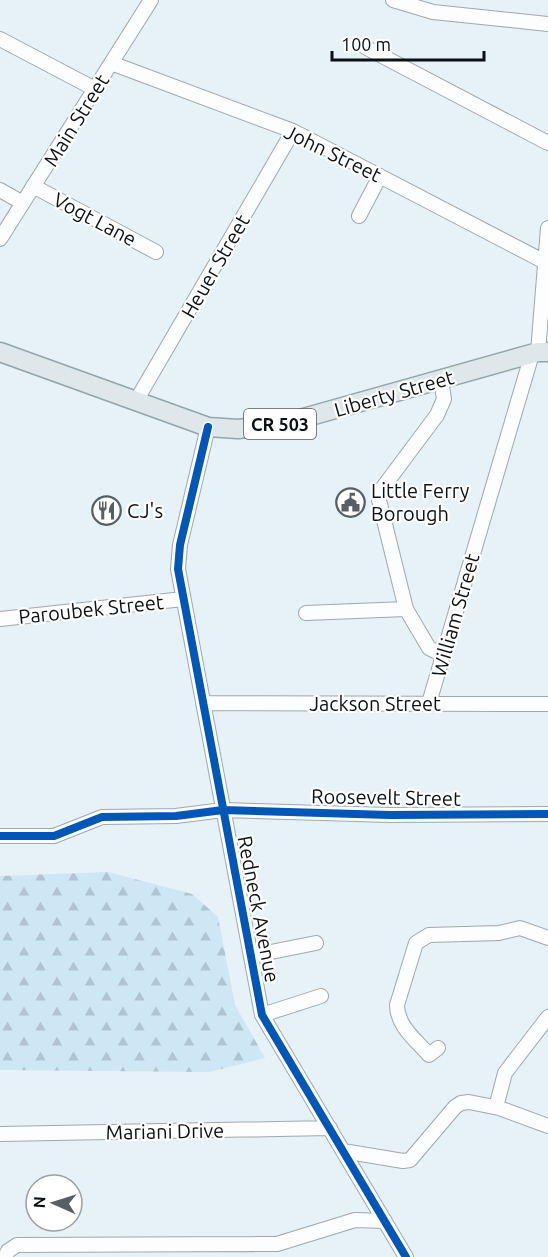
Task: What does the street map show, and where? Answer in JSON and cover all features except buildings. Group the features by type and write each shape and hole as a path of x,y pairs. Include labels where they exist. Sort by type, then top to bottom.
{"main road":[{"name":"Liberty Street","path":"0,352 208,427 250,428 282,424 539,353"}],"street":[{"name":"Main Street","path":"0,239 151,0"},
{"path":"393,0 433,12 548,24"},
{"path":"0,39 95,89"},
{"path":"365,47 548,143"},
{"name":"John Street","path":"111,63 293,131 545,262"},
{"name":"Heuer Street","path":"136,401 293,131"},
{"path":"359,216 380,176"},
{"name":"Vogt Lane","path":"33,186 156,252"},
{"path":"0,190 23,203"},
{"name":"William Street","path":"429,704 539,353 548,228"},
{"path":"441,380 444,399 437,415 381,490 379,500 406,609 429,648 443,655"},
{"name":"Redneck Avenue","path":"208,427 180,544 178,569 262,1015 406,1257"},
{"name":"Paroubek Street","path":"0,619 183,599"},
{"path":"306,613 406,609"},
{"name":"Jackson Street","path":"203,703 548,704"},
{"name":"Roosevelt Street","path":"0,836 54,836 96,818 176,816 223,810 390,815 548,814"},
{"path":"438,1048 429,1055 400,1021 397,1013 397,1005 416,943 429,935 499,933 520,928 548,938"},
{"path":"251,956 316,943"},
{"path":"262,1015 321,996"},
{"path":"496,1107 505,1073 548,1017"},
{"path":"343,1151 403,1161 410,1160 455,1107 469,1102 496,1107 548,1126"},
{"name":"Mariani Drive","path":"0,1134 330,1128"},
{"path":"5,1257 8,1251 17,1245 129,1251 222,1251 277,1244 356,1220 385,1221"}],"green space":[{"path":"108,872 192,894 218,917 235,1005 265,1058 209,1072 0,1070 0,876"}],"cycle path":[{"path":"208,427 180,545 178,569 262,1015 406,1257"},
{"path":"0,836 54,836 102,817 176,816 223,810 390,815 548,814"}],"place":[{"name":"Little Ferry Borough","path":"350,502"},
{"name":"CJ's","path":"106,510"}]}
